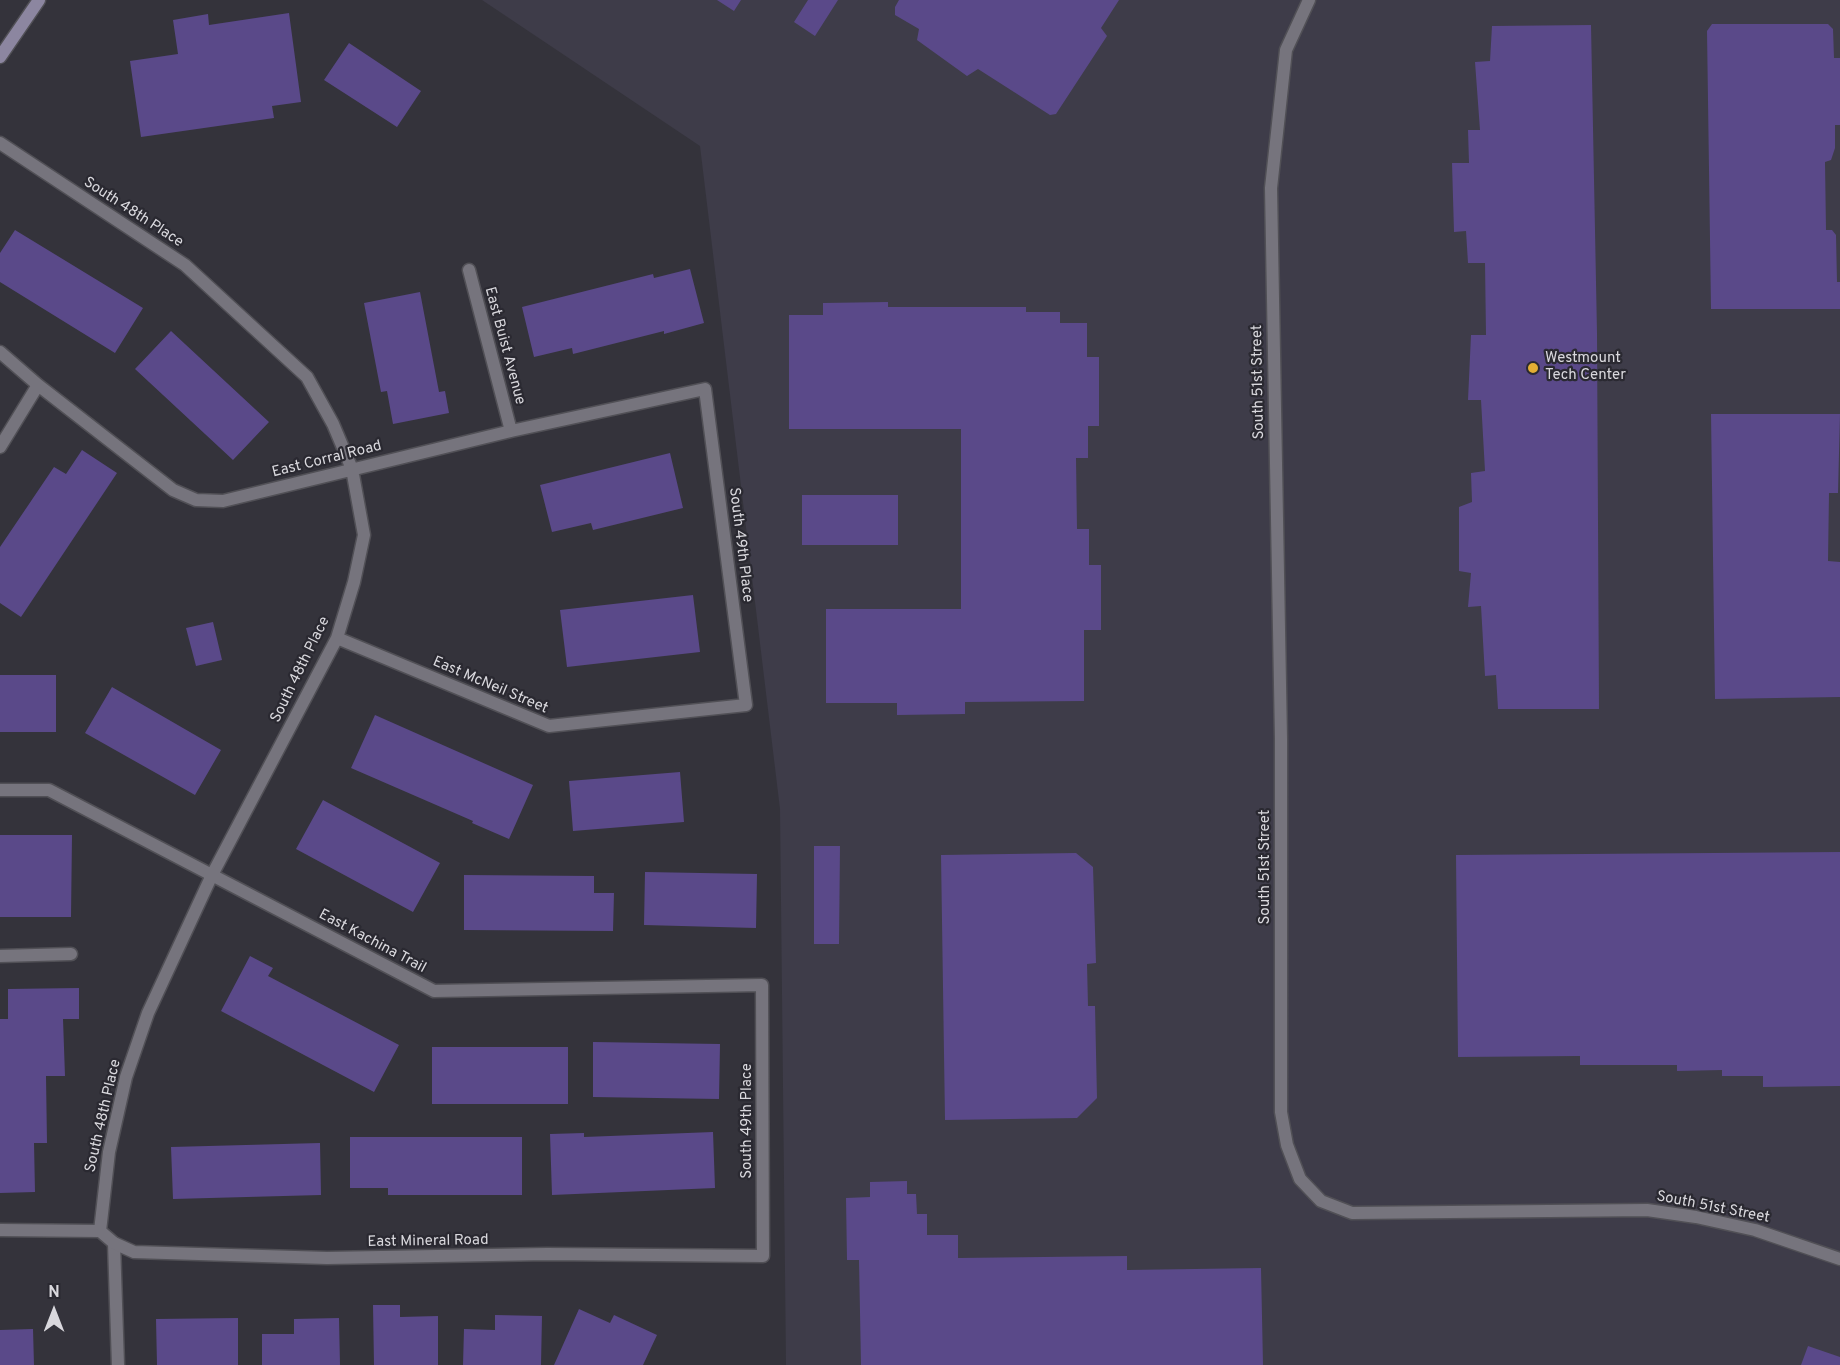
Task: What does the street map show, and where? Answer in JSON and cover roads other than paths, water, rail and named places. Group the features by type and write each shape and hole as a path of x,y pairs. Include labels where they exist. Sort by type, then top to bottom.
{"main road":[{"path":"0,57 39,0"}],"street":[{"name":"South 51st Street","path":"1309,0 1286,50 1270,188 1281,739 1281,1112 1287,1145 1300,1179 1322,1201 1352,1213 1647,1210 1696,1217 1755,1230 1840,1259"},
{"name":"South 48th Place","path":"0,143 185,265 307,377 333,424 352,469 364,535 354,582 337,638 212,875 148,1013 126,1077 109,1152 100,1231"},
{"name":"East Buist Avenue","path":"469,270 511,431"},
{"name":"East Corral Road","path":"0,352 38,385 173,490 196,500 223,501 511,431 705,389"},
{"path":"0,447 38,385"},
{"name":"South 49th Place","path":"705,389 746,705"},
{"name":"East McNeil Street","path":"337,638 549,726 746,705"},
{"name":"East Kachina Trail","path":"0,790 50,790 434,991 762,985"},
{"path":"0,956 71,954"},
{"name":"South 49th Place","path":"762,985 763,1256"},
{"path":"0,1230 100,1231"},
{"name":"East Mineral Road","path":"100,1231 114,1243 134,1252 327,1258 547,1254 763,1256"},
{"path":"114,1243 118,1365"}],"place":[{"name":"Westmount Tech Center","path":"1533,368"}]}
